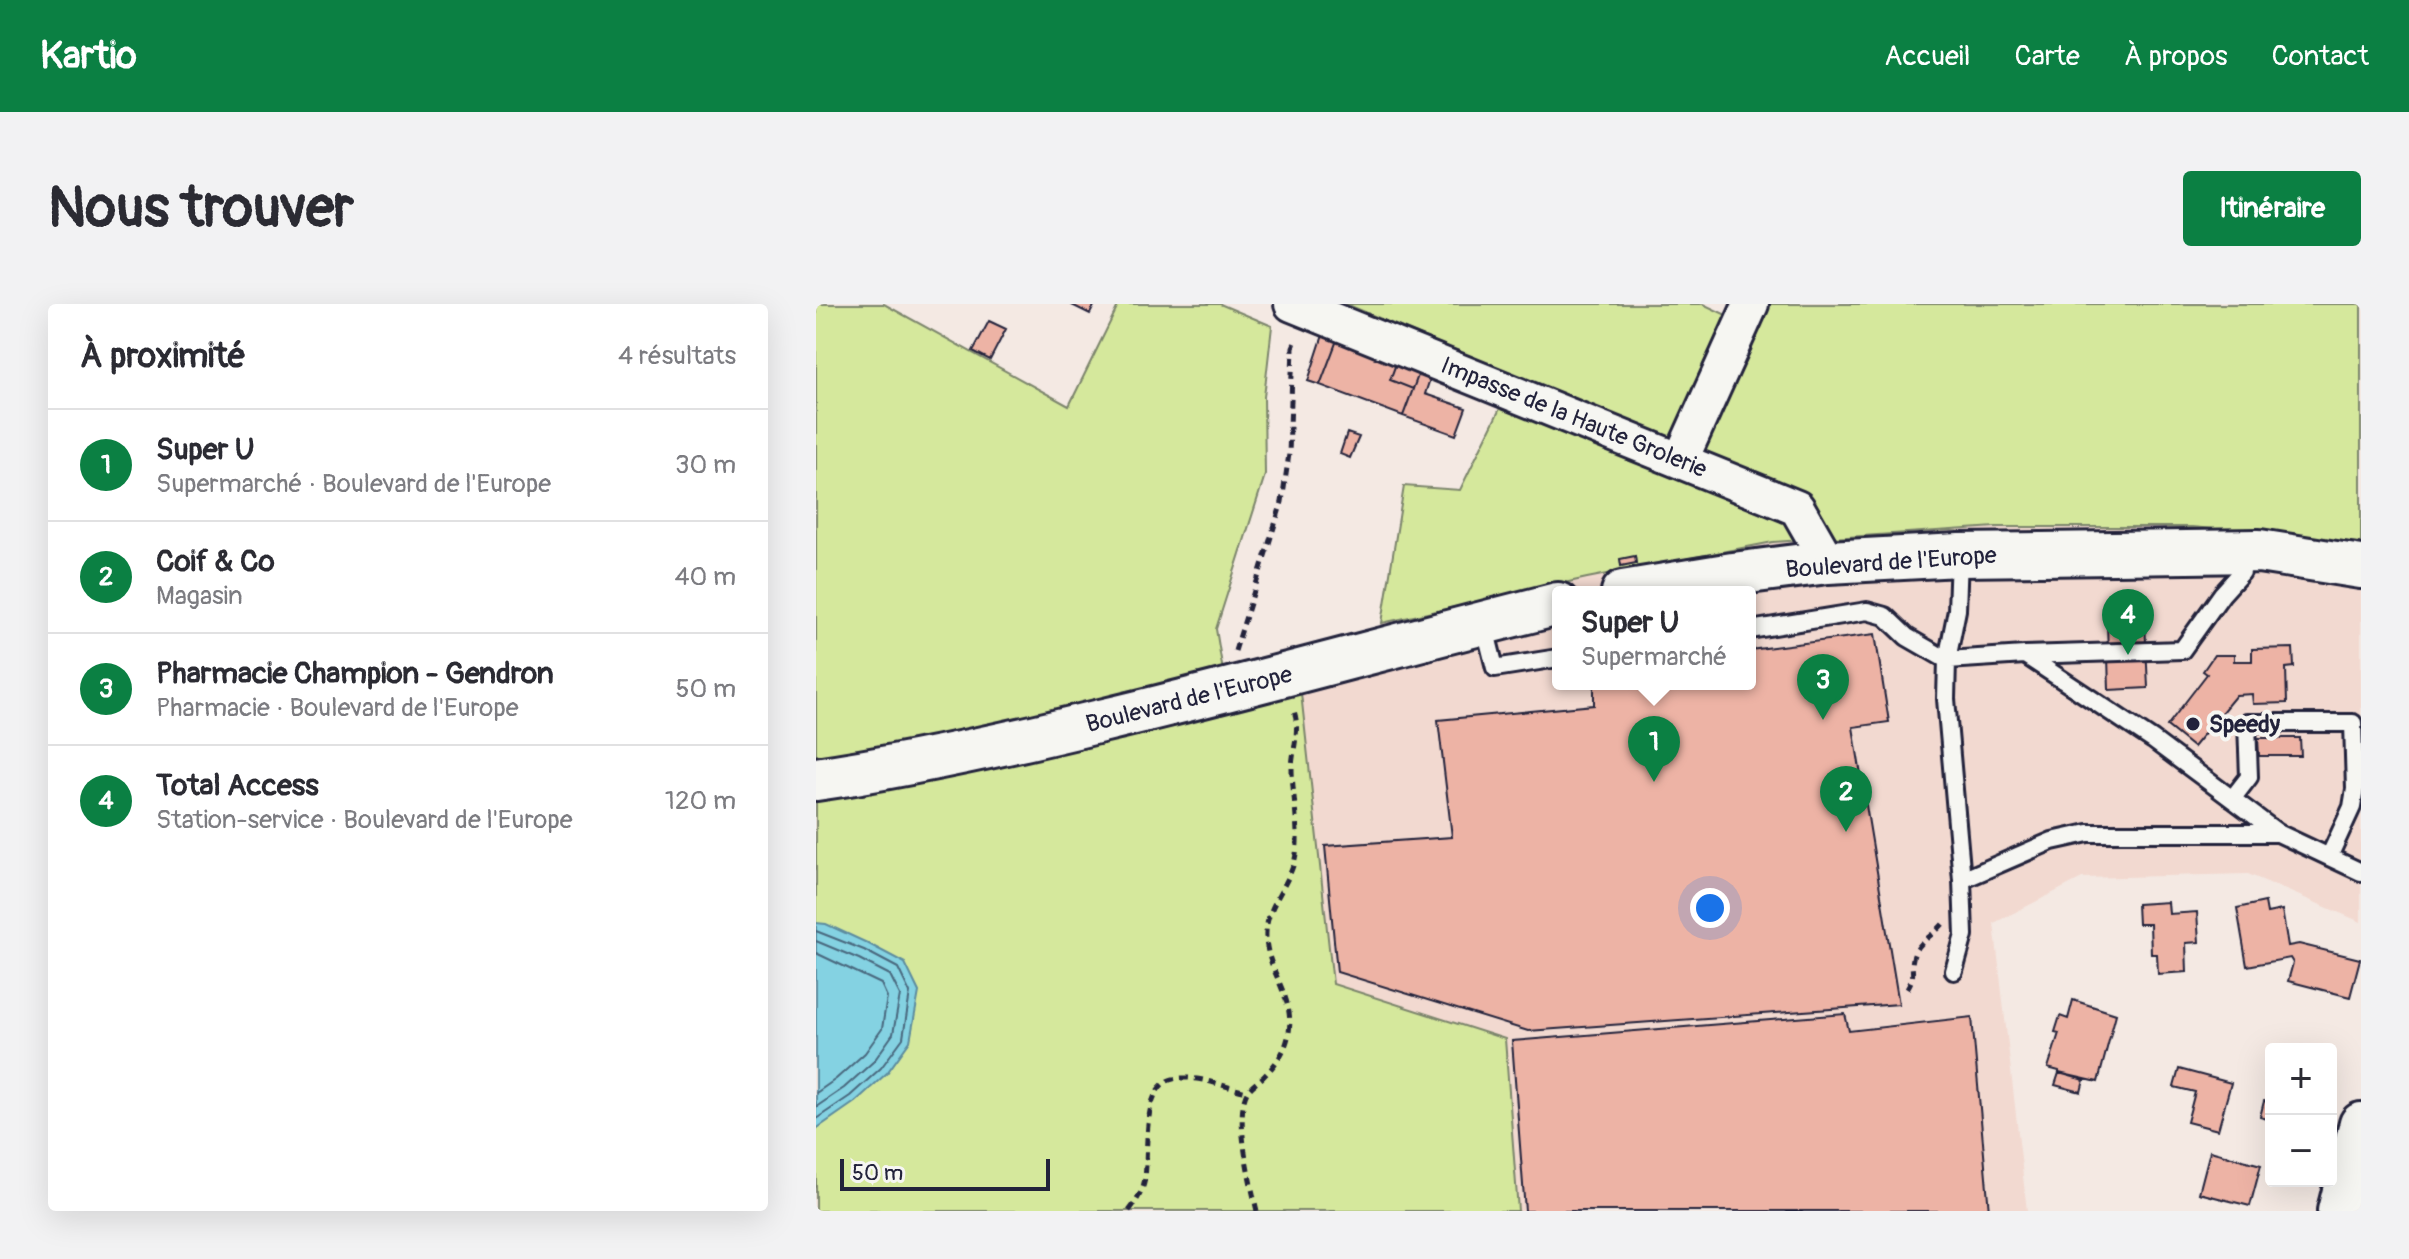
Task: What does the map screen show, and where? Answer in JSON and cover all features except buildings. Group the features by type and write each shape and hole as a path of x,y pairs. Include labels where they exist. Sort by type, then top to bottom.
{"street":[{"path":"1681,459 1751,304"},
{"name":"Impasse de la Haute Grolerie","path":"1301,307 1797,508 1828,562"},
{"name":"Boulevard de l'Europe","path":"1660,586 1828,562 1959,555 2259,551 2361,567"},
{"name":"Boulevard de l'Europe","path":"2160,553 2282,581 2361,592"},
{"name":"Boulevard de l'Europe","path":"816,779 885,769 998,746 1241,688 1552,606"},
{"path":"2339,1211 2361,1124"}],"lane":[{"path":"1954,971 1964,935 1946,699 1947,660 1957,610 1959,555"},
{"path":"1756,629 1867,611 1885,616 1907,637 1947,660 2182,650 2222,594 2242,572"},
{"path":"1483,623 1495,668 1552,659"},
{"path":"2025,655 2153,740 2278,833 2361,872"},
{"path":"2232,799 2249,777 2247,723 2353,723 2355,789 2352,807 2329,857"},
{"path":"1962,880 2052,841 2088,833 2278,833"}],"path":[{"path":"1241,688 1235,654 1282,502 1289,454 1293,347 1301,307"},
{"path":"1257,1211 1242,1125 1247,1092 1268,1073 1282,1054 1289,1034 1288,1003 1273,968 1266,936 1267,921 1288,881 1296,856 1292,764 1297,718 1282,676"},
{"path":"1907,989 1913,978 1913,956 1927,937 1940,928 1944,917"},
{"path":"1129,1211 1138,1199 1144,1181 1154,1097 1166,1082 1197,1079 1247,1092"}],"shaded area":[{"path":"1996,527 2192,527 2361,543 2361,922 2248,874 2082,878 1994,923 2027,1211 1518,1211 1505,1039 1333,984 1301,693 1374,670 1382,623 1587,578 1773,542"}],"green space":[{"path":"816,304 884,304 1069,406 1119,304 1220,304 1272,326 1264,397 1265,475 1216,629 1229,708 1301,693 1333,984 1505,1039 1518,1211 816,1211"},
{"path":"1346,304 1703,304 1758,330 1769,304 2361,304 2361,543 2192,527 1996,527 1773,542 1587,578 1382,623 1404,486 1460,490 1516,376"}],"water":[{"path":"816,923 826,924 905,963 919,992 910,1041 887,1073 855,1102 816,1129"}],"place":[{"name":"Total Access","path":"2128,655"},
{"name":"Pharmacie Champion - Gendron","path":"1823,720"},
{"name":"Speedy","path":"2193,724"},
{"name":"Super U","path":"1654,782"},
{"name":"Coif & Co","path":"1846,832"}]}
